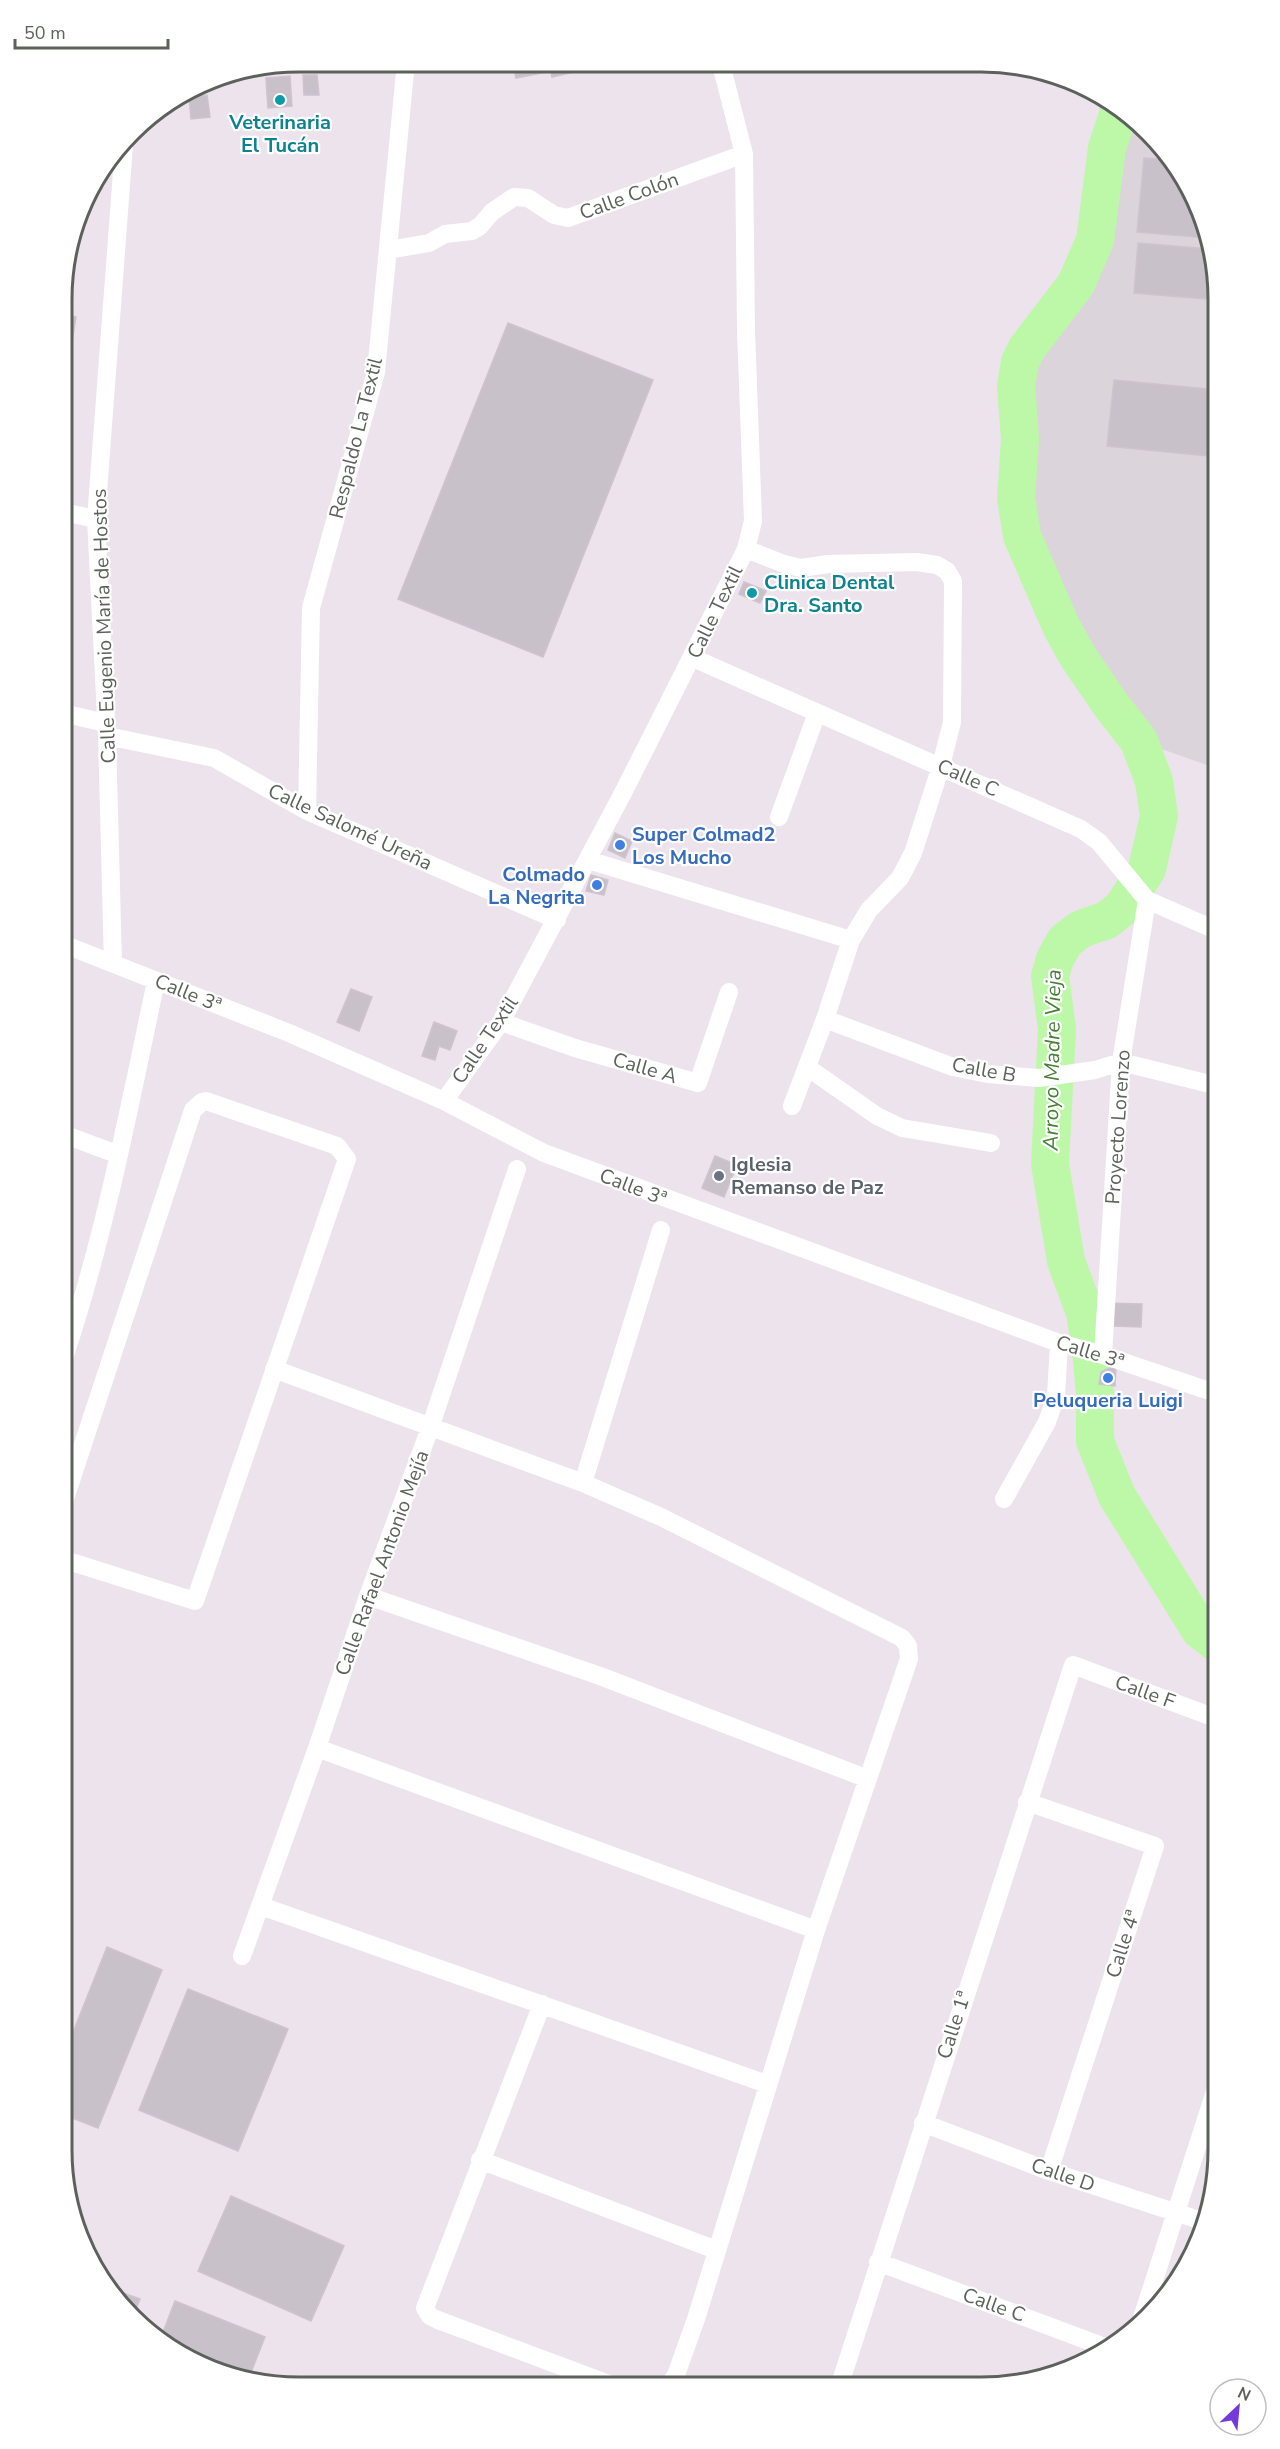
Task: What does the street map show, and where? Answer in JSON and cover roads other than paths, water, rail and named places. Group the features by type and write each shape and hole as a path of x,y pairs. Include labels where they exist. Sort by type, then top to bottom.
{"street":[{"name":"Respaldo La Textil","path":"307,811 311,608 376,372 405,72"},
{"name":"Calle Textil","path":"444,1101 501,1022 557,920 746,549 753,521 746,330 744,154 723,72"},
{"name":"Calle Colón","path":"388,250 429,243 445,234 472,231 480,226 492,212 514,197 528,198 554,215 568,218 744,154"},
{"name":"Calle Eugenio María de Hostos","path":"113,963 106,729 96,519 123,155"},
{"path":"72,514 96,519"},
{"path":"746,549 801,568 828,564 916,562 937,565 947,571 953,581 952,722 941,766 913,853 900,878 870,910 851,940 825,1019 792,1106"},
{"name":"Calle C","path":"693,657 1081,829 1099,842 1146,900 1208,927"},
{"path":"779,817 817,713"},
{"name":"Calle Salomé Ureña","path":"72,716 106,729 214,758 307,811 557,920"},
{"path":"588,860 851,940"},
{"name":"Proyecto Lorenzo","path":"1103,1355 1121,1062 1146,900"},
{"name":"Calle 3ª","path":"72,947 289,1033 444,1101 544,1153 1064,1345 1103,1355 1208,1391"},
{"path":"72,1336 119,1155 156,981"},
{"name":"Calle A","path":"501,1022 575,1048 698,1083 729,992"},
{"name":"Calle B","path":"825,1019 953,1067 988,1074 1039,1078 1067,1076 1121,1062 1208,1084"},
{"path":"807,1067 877,1116 902,1128 991,1143"},
{"path":"72,1478 193,1110 202,1101 206,1101 337,1146 347,1159 195,1601 72,1562"},
{"path":"72,1137 119,1155"},
{"name":"Calle Rafael Antonio Mejía","path":"242,1956 317,1748 368,1596 430,1428 517,1169"},
{"path":"583,1483 661,1230"},
{"path":"1004,1499 1047,1422 1056,1396 1064,1345"},
{"path":"274,1369 583,1483 662,1517 902,1638 908,1646 909,1659 816,1930 696,2319 675,2377"},
{"path":"368,1596 600,1676 867,1779"},
{"name":"Calle F","path":"1073,1665 1208,1715"},
{"name":"Calle 1ª","path":"841,2377 1073,1665"},
{"path":"317,1748 816,1930"},
{"name":"Calle 4ª","path":"1027,1802 1155,1846 1049,2171"},
{"path":"261,1906 767,2084"},
{"path":"542,2004 424,2308 430,2316 438,2320 572,2377"},
{"path":"1146,2305 1208,2114"},
{"name":"Calle D","path":"923,2123 1049,2171 1197,2219"},
{"path":"480,2160 716,2250"},
{"name":"Calle C","path":"878,2262 1098,2345"}],"waterway":[{"name":"Arroyo Madre Vieja","path":"1117,118 1107,148 1095,240 1076,284 1027,348 1020,362 1016,386 1020,439 1016,498 1022,536 1061,626 1078,657 1139,741 1154,781 1159,816 1147,869 1123,907 1107,920 1081,929 1065,941 1055,959 1050,976 1057,1029 1050,1164 1066,1261 1085,1313 1095,1394 1095,1441 1117,1496 1200,1630 1208,1636"}],"place":[{"name":"Veterinaria El Tucán","path":"280,100"},
{"name":"Clinica Dental Dra. Santo","path":"752,593"},
{"name":"Super Colmad2 Los Mucho","path":"620,845"},
{"name":"Colmado La Negrita","path":"597,885"},
{"name":"Iglesia Remanso de Paz","path":"719,1176"},
{"name":"Peluqueria Luigi","path":"1108,1378"}]}
